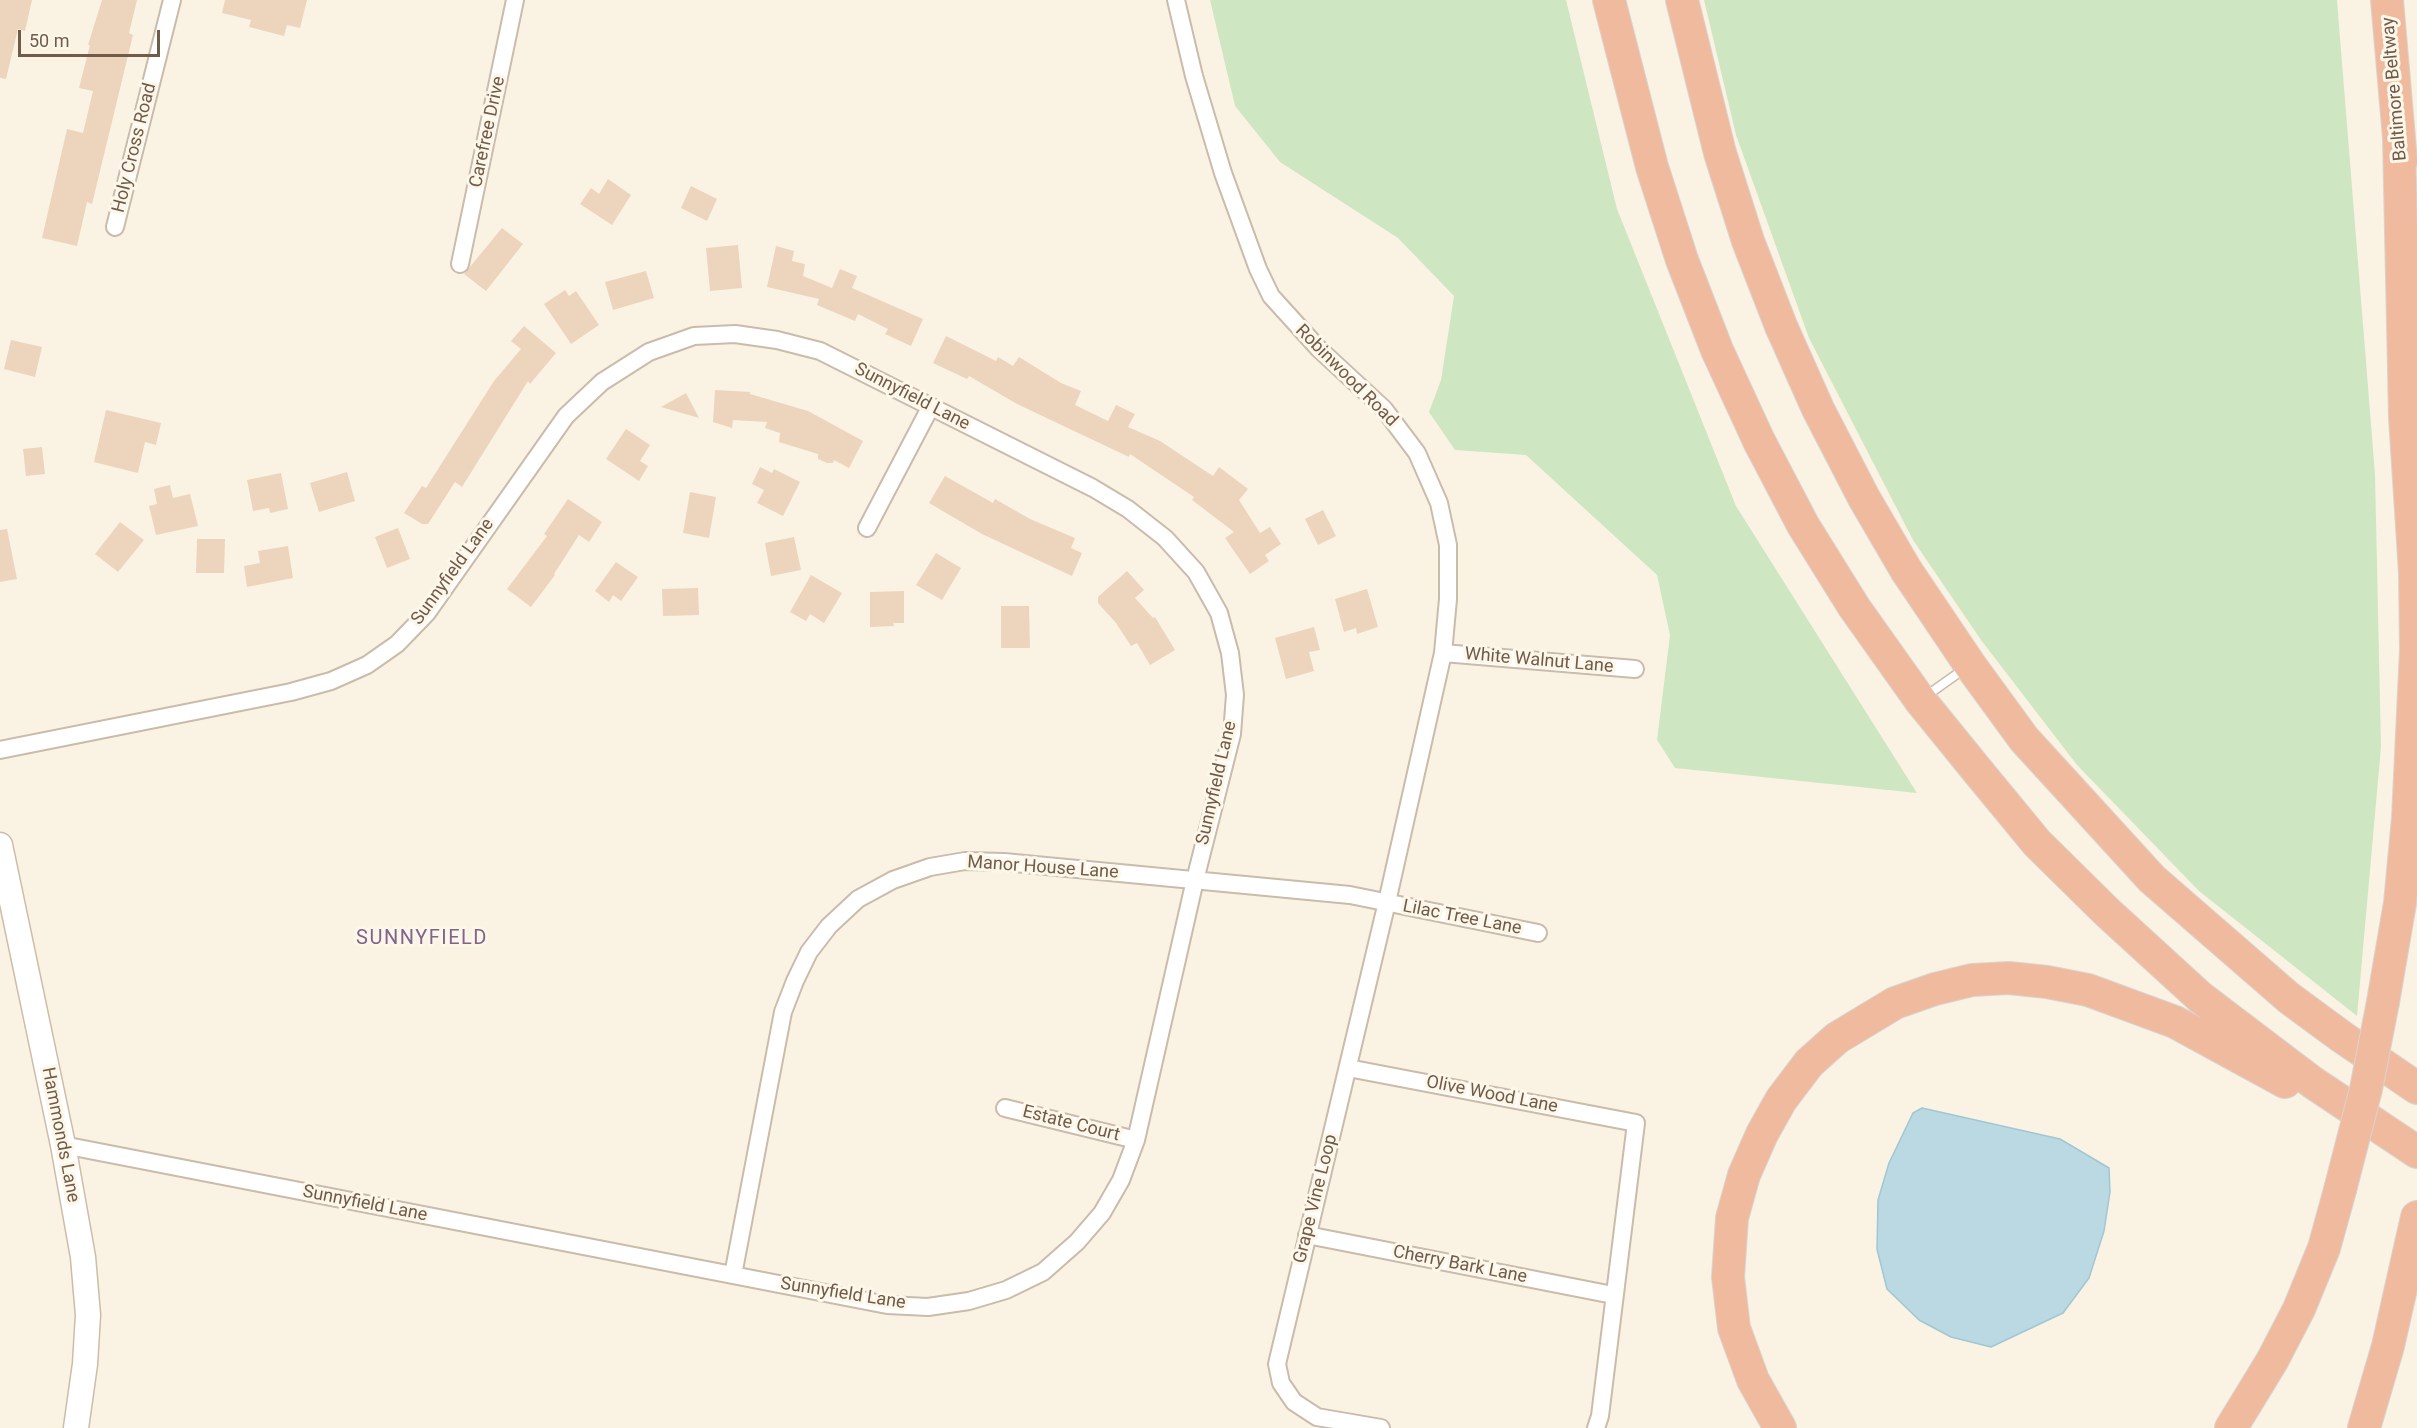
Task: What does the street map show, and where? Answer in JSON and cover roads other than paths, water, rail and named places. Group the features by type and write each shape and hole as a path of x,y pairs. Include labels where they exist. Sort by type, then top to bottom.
{"highway":[{"path":"1609,0 1652,167 1683,260 1717,350 1759,441 1803,525 1854,607 1920,700 2037,843 2107,912 2192,989 2312,1082 2417,1152"},
{"path":"1683,0 1720,153 1748,241 1781,326 1818,410 1864,498 1906,570 1970,665 2024,739 2152,879 2289,998 2417,1088"},
{"name":"Baltimore Beltway","path":"2387,0 2417,357"},
{"path":"2231,1428 2257,1388 2298,1310 2324,1248 2366,1089 2400,903 2408,818 2416,650 2415,573 2405,418 2399,139"},
{"path":"1780,1428 1753,1380 1734,1328 1728,1277 1732,1218 1744,1175 1762,1134 1781,1101 1809,1063 1837,1038 1895,1003 1935,988 1972,980 2009,978 2088,990 2175,1022 2221,1045 2417,1162"},
{"path":"2364,1428 2388,1346 2416,1225"}],"street":[{"name":"Holy Cross Road","path":"115,227 172,0"},
{"name":"Carefree Drive","path":"460,264 515,0"},
{"name":"Robinwood Road","path":"1176,0 1194,76 1223,173 1258,269 1271,296 1312,341 1384,409 1417,453 1439,503 1448,545 1448,599 1443,653 1387,902"},
{"name":"Sunnyfield Lane","path":"0,750 291,692 331,681 367,665 397,644 427,613 566,416 602,382 650,352 694,336 735,334 777,340 820,351 1093,488 1128,509 1173,546 1196,572 1219,613 1230,653 1235,695 1232,734 1195,880 1136,1140 1121,1180 1102,1213 1077,1242 1043,1272 1006,1290 969,1301 928,1307 887,1305 63,1145"},
{"path":"867,528 931,406"},
{"name":"White Walnut Lane","path":"1443,653 1635,669"},
{"name":"Hammonds Lane","path":"0,845 63,1145 83,1257 88,1315 85,1364 76,1428"},
{"name":"Manor House Lane","path":"733,1275 783,1012 809,952 830,926 858,899 893,880 930,867 965,861 1004,862 1306,890 1387,902"},
{"name":"Lilac Tree Lane","path":"1387,902 1538,933"},
{"name":"Grape Vine Loop","path":"1381,1428 1317,1417 1294,1402 1281,1383 1277,1364 1387,902"},
{"name":"Olive Wood Lane","path":"1348,1068 1636,1123 1613,1295"},
{"name":"Estate Court","path":"1005,1108 1136,1140"},
{"name":"Cherry Bark Lane","path":"1307,1235 1613,1295"},
{"path":"1596,1428 1600,1416 1613,1295"}],"lane":[{"path":"1920,700 1970,665"}],"water":[{"path":"1922,1108 2060,1139 2109,1168 2110,1192 2104,1231 2089,1278 2063,1313 1991,1347 1951,1337 1919,1320 1887,1289 1877,1249 1878,1200 1889,1163 1913,1113"}],"district":[{"name":"SUNNYFIELD","path":"422,939"}]}
